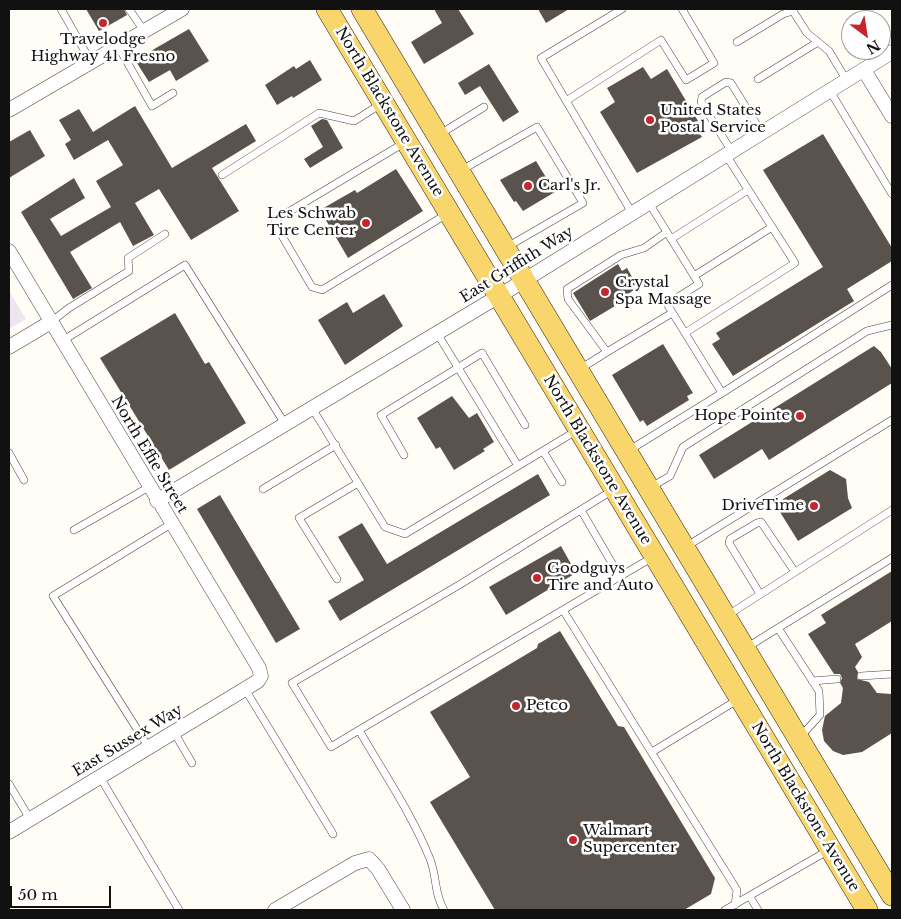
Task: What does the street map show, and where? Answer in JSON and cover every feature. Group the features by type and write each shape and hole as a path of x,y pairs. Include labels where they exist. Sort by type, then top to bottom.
{"main road":[{"name":"North Blackstone Avenue","path":"327,9 866,910"},
{"path":"348,9 367,17"},
{"name":"North Blackstone Avenue","path":"367,17 826,784 884,874 892,895"},
{"path":"740,698 752,700 761,706 796,764 810,776 826,784"}],"street":[{"path":"9,110 182,9"},
{"name":"East Griffith Way","path":"157,501 499,296 892,52"},
{"path":"864,70 892,116"},
{"name":"North Effie Street","path":"9,251 170,524 259,668 261,676"},
{"path":"9,348 51,322"},
{"name":"East Sussex Way","path":"9,832 258,681 261,676"},
{"path":"276,910 356,862 369,859 378,869 403,910"}],"lane":[{"path":"61,9 91,62"},
{"path":"129,9 144,31"},
{"path":"622,9 541,58 632,213"},
{"path":"566,101 661,40 686,80 714,63 682,9"},
{"path":"737,42 783,14 794,10 808,33 829,51 847,81"},
{"path":"758,79 818,42"},
{"path":"118,46 152,106 173,93"},
{"path":"685,333 795,263 748,190 701,102 702,97 726,82 731,83 762,133"},
{"path":"830,91 892,194"},
{"path":"222,174 319,114 354,121 383,103"},
{"path":"438,135 484,107"},
{"path":"459,171 537,127 583,203 505,248"},
{"path":"406,141 275,220 275,224 312,287 322,290 449,213"},
{"path":"671,239 748,190"},
{"path":"649,203 700,284 667,304 722,393"},
{"path":"694,276 772,227"},
{"path":"607,352 568,299 567,289 621,254 644,248 666,232"},
{"path":"51,322 69,308 129,271 128,258 164,234"},
{"path":"62,341 185,265 285,424"},
{"path":"627,452 892,285"},
{"path":"578,370 672,313"},
{"path":"649,488 670,476 683,446 867,331 891,328"},
{"path":"437,333 518,466"},
{"path":"404,455 381,415 482,353 525,425"},
{"path":"312,408 386,527 405,534 579,429"},
{"path":"684,547 892,420"},
{"path":"262,489 336,445"},
{"path":"544,451 562,482"},
{"path":"9,454 24,480"},
{"path":"337,579 299,518 358,483"},
{"path":"74,530 149,487"},
{"path":"614,489 292,683 331,747 655,556"},
{"path":"581,510 620,577"},
{"path":"726,617 892,510"},
{"path":"760,594 730,543 730,539 761,522 795,572"},
{"path":"149,748 53,596 170,524"},
{"path":"745,648 892,558"},
{"path":"563,610 623,710 636,725 737,890 735,905"},
{"path":"778,628 819,691 820,715 799,739"},
{"path":"861,676 892,674"},
{"path":"812,681 837,679"},
{"path":"245,689 332,834"},
{"path":"652,752 740,698"},
{"path":"359,730 406,812 430,860 437,899 444,910"},
{"path":"174,732 192,764"},
{"path":"100,777 179,910"},
{"path":"9,784 30,819"},
{"path":"725,910 830,849"},
{"path":"750,896 758,910"}],"shaded area":[{"path":"9,291 26,319 9,329"}],"building":[{"name":"Travelodge Highway 41 Fresno","path":"86,9 124,9 127,15 99,31"},
{"path":"434,9 458,9 474,34 424,64 411,42 442,23"},
{"path":"538,9 569,9 546,23"},
{"path":"189,29 209,61 176,81 170,70 149,82 135,60"},
{"path":"310,60 322,80 293,98 292,96 277,105 265,85 294,66 296,69"},
{"path":"489,64 519,112 503,122 480,86 465,95 458,83"},
{"path":"643,67 651,79 667,69 698,121 693,124 702,137 637,173 600,112 615,102 607,88"},
{"path":"135,106 172,168 246,124 256,141 212,168 239,211 191,240 159,189 135,203 154,235 133,246 120,222 70,252 92,288 73,299 21,212 74,178 85,198 50,219 61,236 111,207 96,181 123,165 108,140 74,160 65,144 71,140 59,120 79,109 93,132"},
{"path":"322,119 327,120 343,148 310,168 304,159 323,147 311,126"},
{"path":"30,130 45,156 9,178 9,142"},
{"path":"823,134 892,248 892,261 847,289 854,301 733,376 712,344 720,339 716,333 823,267 763,170"},
{"name":"Carl's Jr.","path":"536,161 555,192 523,211 516,201 514,202 500,180"},
{"name":"Les Schwab Tire Center","path":"396,169 423,211 348,258 320,210 355,190 357,193"},
{"path":"618,264 622,271 627,268 636,284 632,287 634,290 628,294 630,297 590,321 573,293"},
{"path":"384,294 403,326 345,365 318,320 347,302 353,313"},
{"path":"175,313 205,364 209,362 246,423 169,470 100,358"},
{"path":"663,344 693,393 687,396 689,400 647,426 643,420 640,422 612,375"},
{"name":"Hope Pointe","path":"874,346 881,352 892,369 892,383 769,460 762,449 714,479 699,455"},
{"path":"452,396 469,418 477,413 494,442 483,449 485,451 454,470 440,447 436,449 417,418"},
{"name":"DriveTime","path":"830,470 846,479 848,498 852,508 798,541 775,504"},
{"path":"538,474 550,495 340,621 328,601 364,580 338,537 362,523 387,564"},
{"path":"220,495 300,629 276,643 197,509"},
{"path":"561,546 576,573 506,615 489,587"},
{"path":"892,571 892,621 855,644 862,657 855,667 858,672 857,679 869,682 877,693 892,694 892,733 862,752 843,755 833,751 824,741 822,730 825,716 841,703 843,688 840,683 842,678 840,674 834,674 808,634 826,623 821,615"},
{"name":"Walmart Supercenter","path":"560,631 618,726 624,727 715,878 711,894 684,910 495,910 430,802 470,777 430,712 537,648 538,644"}],"place":[{"name":"Travelodge Highway 41 Fresno","path":"103,23"},
{"name":"United States Postal Service","path":"650,120"},
{"name":"Carl's Jr.","path":"528,186"},
{"name":"Les Schwab Tire Center","path":"366,223"},
{"name":"Crystal Spa Massage","path":"605,292"},
{"name":"Hope Pointe","path":"800,416"},
{"name":"DriveTime","path":"814,506"},
{"name":"Goodguys Tire and Auto","path":"537,578"},
{"name":"Petco","path":"516,706"},
{"name":"Walmart Supercenter","path":"573,840"}]}
